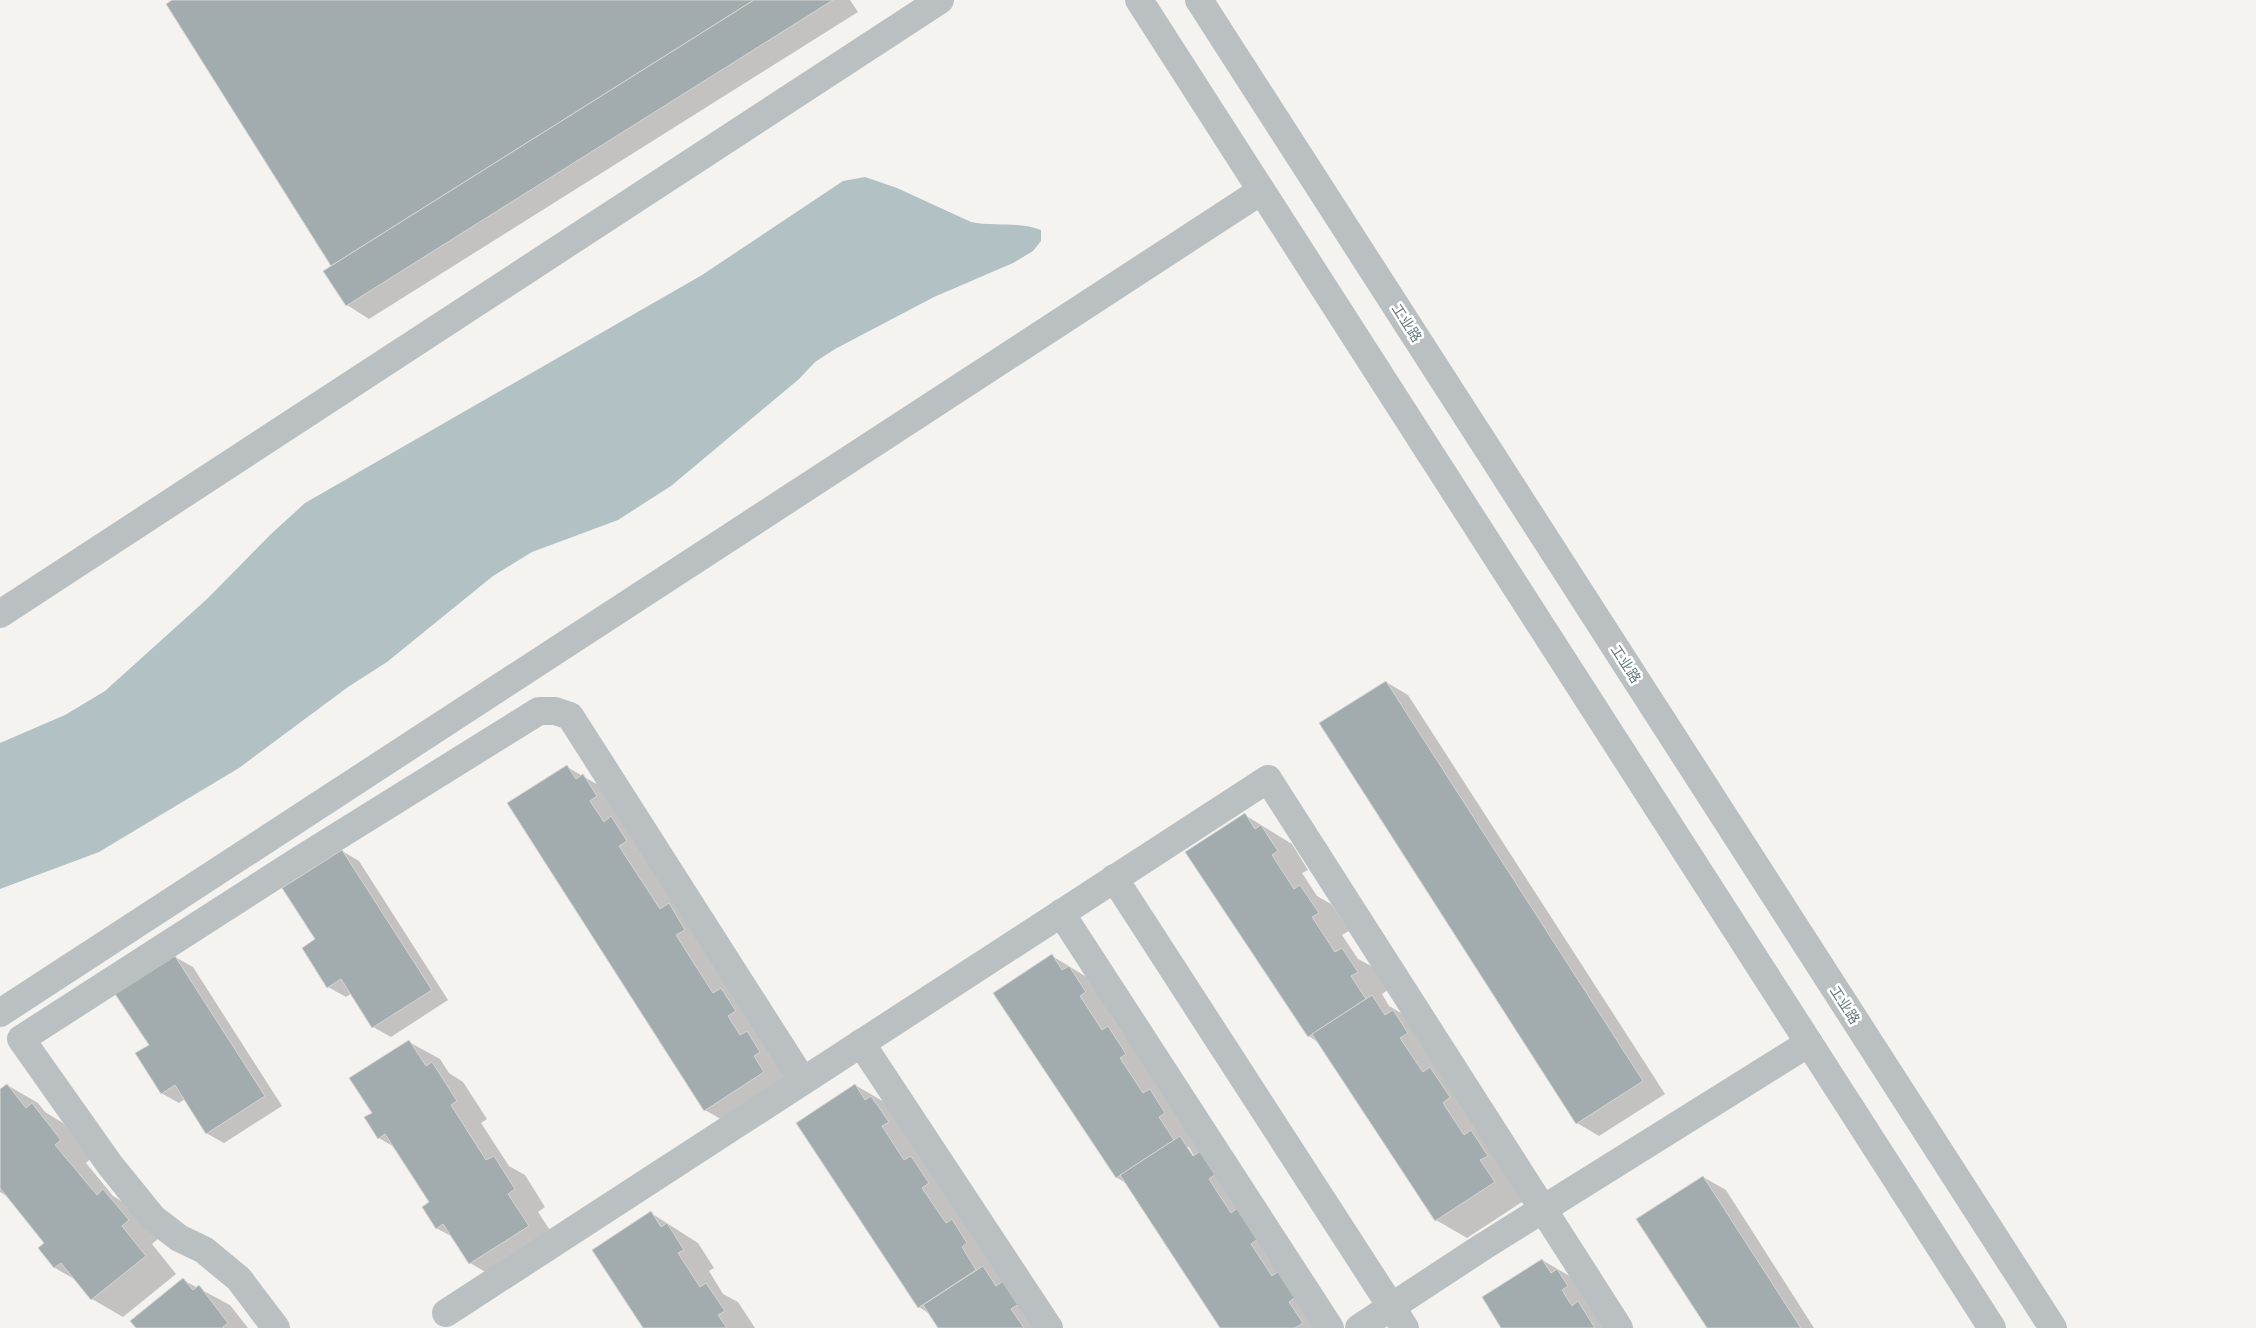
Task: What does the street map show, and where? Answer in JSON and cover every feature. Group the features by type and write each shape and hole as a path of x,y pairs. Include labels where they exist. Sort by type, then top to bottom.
{"street":[{"path":"0,614 940,0"},
{"path":"1139,0 1992,1328"},
{"name":"工业路","path":"1199,0 2053,1328"},
{"path":"0,1013 1261,190"},
{"path":"276,1328 239,1279 204,1250 179,1238 153,1218 110,1165 21,1039 301,858 539,711 555,711 570,716 803,1081"},
{"path":"446,1313 1268,779 1619,1328"},
{"path":"1114,878 1398,1317"},
{"path":"1061,913 1330,1328"},
{"path":"861,1043 1049,1328"},
{"path":"1359,1328 1398,1317 1543,1209 1809,1043"}],"shaded area":[{"path":"865,177 897,188 971,222 1033,227 1041,230 1041,241 1033,251 1013,263 934,297 835,349 815,362 799,379 671,486 618,520 532,552 493,576 387,662 348,687 239,768 99,852 0,889 0,743 65,715 105,691 207,599 271,534 305,503 702,275 843,181"}],"building":[{"path":"172,0 754,0 331,266 166,4"},
{"path":"754,0 833,0 346,306 323,271"},
{"path":"1386,681 1643,1081 1576,1124 1319,723"},
{"path":"567,765 576,779 583,774 597,796 590,801 604,822 611,816 627,841 619,846 660,909 669,903 685,930 676,935 713,993 721,988 736,1011 728,1016 740,1035 747,1031 760,1052 754,1056 764,1072 704,1111 507,803"},
{"path":"1245,813 1255,829 1261,825 1278,851 1272,855 1294,889 1300,885 1319,913 1312,917 1335,952 1342,948 1358,972 1351,976 1366,999 1308,1037 1185,852"},
{"path":"342,850 432,990 372,1028 341,979 327,988 302,948 315,939 282,888"},
{"path":"1052,954 1062,970 1069,966 1086,992 1080,996 1102,1030 1108,1026 1126,1054 1120,1058 1143,1093 1150,1089 1165,1113 1159,1117 1174,1140 1116,1178 993,993"},
{"path":"175,956 265,1096 206,1134 175,1085 161,1094 135,1053 149,1045 115,994"},
{"path":"1372,995 1385,1015 1393,1010 1408,1033 1400,1038 1423,1072 1430,1067 1450,1097 1443,1103 1464,1135 1471,1130 1488,1156 1480,1160 1495,1182 1435,1221 1312,1034"},
{"path":"409,1040 426,1066 432,1062 457,1101 451,1105 486,1160 494,1156 515,1189 508,1194 529,1226 469,1264 443,1224 436,1229 422,1207 429,1202 385,1134 378,1139 364,1117 372,1113 349,1078"},
{"path":"7,1084 26,1108 32,1103 61,1140 55,1145 97,1195 103,1189 129,1220 122,1226 146,1256 91,1300 61,1263 54,1268 38,1248 44,1243 0,1188 0,1089"},
{"path":"855,1084 865,1100 871,1096 889,1122 882,1126 904,1160 911,1156 929,1183 922,1188 946,1223 952,1219 967,1243 962,1247 976,1270 918,1308 796,1123"},
{"path":"1180,1136 1193,1156 1201,1151 1216,1174 1209,1179 1231,1213 1238,1208 1258,1239 1251,1244 1272,1276 1279,1271 1296,1297 1289,1302 1303,1323 1295,1328 1220,1328 1120,1175"},
{"path":"1703,1176 1801,1328 1707,1328 1636,1219"},
{"path":"651,1211 661,1227 667,1223 684,1250 678,1253 700,1287 706,1283 725,1311 718,1315 727,1328 643,1328 592,1250"},
{"path":"1542,1259 1551,1273 1557,1269 1568,1286 1562,1290 1572,1306 1578,1301 1595,1328 1501,1328 1482,1297"},
{"path":"983,1266 996,1286 1003,1281 1019,1304 1011,1309 1024,1328 938,1328 923,1305"},
{"path":"183,1278 193,1290 199,1285 228,1323 224,1328 136,1328 130,1321"}]}
